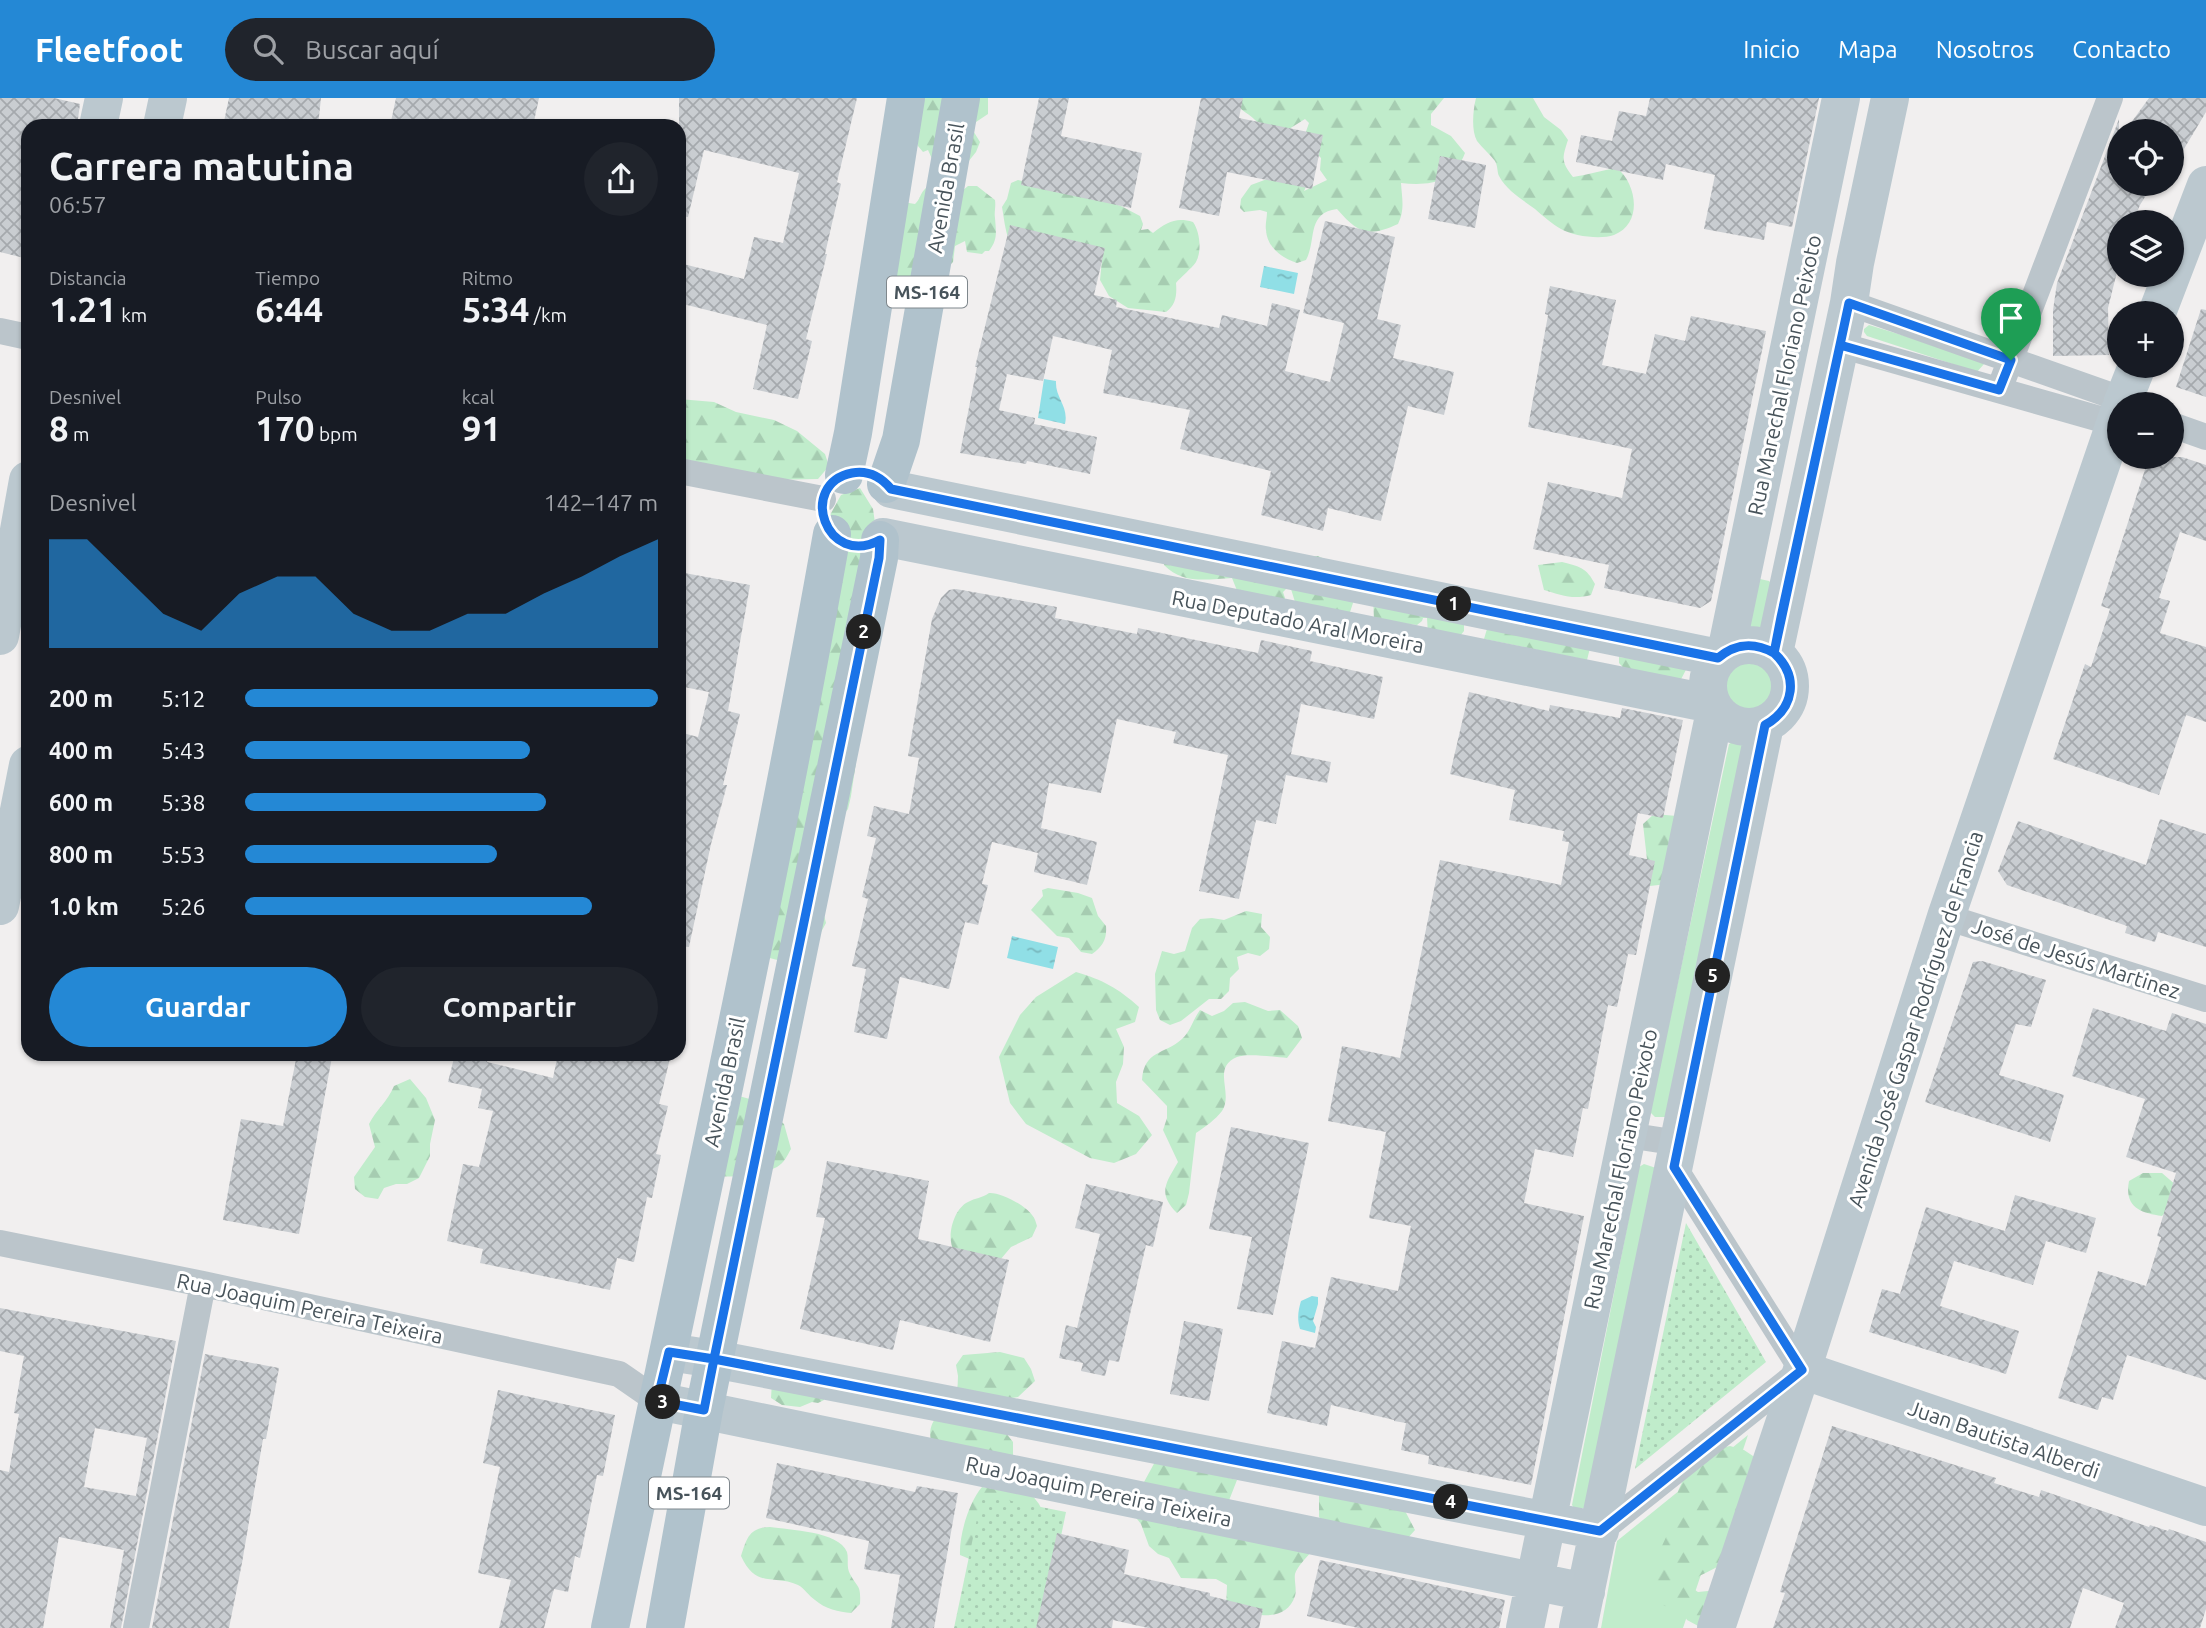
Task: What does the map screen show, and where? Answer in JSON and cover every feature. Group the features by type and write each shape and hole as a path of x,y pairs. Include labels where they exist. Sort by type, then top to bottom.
{"main road":[{"path":"100,119 104,98"},
{"path":"164,119 168,98"},
{"name":"Avenida Brasil","path":"610,1628 807,678 833,503 853,433 906,98"},
{"name":"Avenida Brasil","path":"888,486 901,440 961,98"},
{"name":"Rua Marechal Floriano Peixoto","path":"1722,655 1841,98"},
{"path":"1774,653 1890,98"},
{"path":"2162,301 2206,185"},
{"name":"Avenida José Gaspar Rodríguez de Francia","path":"1716,1628 1802,1370 1946,918 2107,448"},
{"path":"882,539 859,547 845,543 833,503 856,472 870,473 888,486 1722,655"},
{"name":"MS-164","path":"665,1628 714,1359 882,539 892,527 896,515 896,502 888,486"},
{"path":"0,636 21,519"},
{"name":"Rua Deputado Aral Moreira","path":"882,539 1714,708"},
{"path":"1751,645 1774,653 1787,670 1790,683 1790,696 1780,714 1765,725 1742,727 1723,719 1714,708 1708,691 1710,672 1722,655 1738,646 1751,645"},
{"name":"Rua Marechal Floriano Peixoto","path":"1525,1628 1714,708"},
{"path":"1582,1610 1765,725"},
{"path":"0,906 21,800"},
{"path":"669,1352 1600,1531"},
{"name":"Juan Bautista Alberdi","path":"1802,1370 2206,1507"},
{"name":"Rua Joaquim Pereira Teixeira","path":"657,1401 1535,1581 1582,1610"}],"street":[{"path":"1999,390 2110,98"},
{"path":"1849,303 2107,395"},
{"path":"0,331 21,336"},
{"path":"1840,345 1999,390 2107,400"},
{"path":"2184,429 2206,437"},
{"path":"686,472 833,503"},
{"name":"José de Jesús Martinez","path":"1946,918 2206,999"},
{"path":"1600,1531 1802,1370 1676,1155 1627,1135"},
{"name":"Rua Joaquim Pereira Teixeira","path":"0,1243 619,1374 657,1401"},
{"path":"136,1628 203,1284"},
{"path":"619,1374 669,1352"}],"green space":[{"path":"913,98 988,98 988,114 976,122 972,129 980,142 968,162 933,161 928,150 923,152 918,146"},
{"path":"1232,98 1444,98 1431,114 1431,125 1451,136 1465,153 1454,171 1439,180 1421,184 1401,183 1402,209 1398,224 1378,231 1364,231 1337,209 1327,212 1316,222 1306,260 1297,263 1281,255 1269,242 1267,212 1244,212 1240,208 1241,199 1251,185 1275,176 1306,187 1304,191 1327,180 1320,170 1321,158 1303,140 1309,123 1305,119 1281,134 1262,129"},
{"path":"1476,98 1533,98 1544,117 1561,130 1568,140 1564,160 1573,177 1617,168 1624,175 1634,203 1630,222 1614,235 1587,237 1572,234 1558,227 1511,191 1499,176 1495,161 1475,136 1473,120"},
{"path":"1018,180 1121,206 1140,216 1143,224 1141,230 1148,229 1153,233 1172,222 1193,222 1199,242 1198,258 1176,283 1176,296 1172,306 1166,312 1128,308 1109,296 1100,280 1101,252 1009,240 1002,207 1011,183"},
{"path":"968,186 977,186 995,200 996,235 992,247 982,254 967,252 965,241 955,246 953,262 912,303 904,303 894,293 903,202 915,204 926,188 962,191"},
{"path":"1869,325 1980,359 1984,364 1977,372 1867,336 1864,329"},
{"path":"686,400 714,402 736,412 774,420 797,431 825,454 829,466 818,479 758,480 686,464"},
{"path":"860,488 873,509 883,578 851,796 848,809 833,828 820,899 826,923 820,934 785,962 762,956 813,546 841,495"},
{"path":"1318,556 1329,561 1352,597 1349,615 1295,602 1291,589 1283,592 1283,604 1240,598 1232,578 1188,578 1179,576 1164,565 1165,557"},
{"path":"1562,562 1578,566 1589,574 1595,584 1591,595 1572,597 1544,590 1538,565"},
{"path":"1760,579 1769,581 1773,586 1757,663 1771,674 1775,686 1771,698 1762,706 1750,711 1738,710 1729,702 1724,685"},
{"path":"1373,595 1464,624 1464,631 1460,636 1428,635 1427,618 1423,618 1417,625 1374,620"},
{"path":"1489,622 1590,648 1587,660 1484,639"},
{"path":"1619,657 1688,666 1679,683 1630,675 1619,663"},
{"path":"1734,741 1743,742 1666,1117 1655,1117 1650,1112 1729,744"},
{"path":"1654,814 1677,816 1667,884 1650,886 1643,824"},
{"path":"1048,888 1092,898 1106,931 1104,942 1092,954 1081,952 1069,938 1057,936 1031,910 1043,896 1042,890"},
{"path":"1246,911 1262,914 1261,927 1270,937 1269,949 1260,956 1248,953 1237,957 1239,969 1230,978 1229,991 1221,999 1209,999 1181,1021 1170,1025 1160,1020 1156,1010 1155,974 1162,951 1174,954 1185,951 1192,928 1200,919 1224,920"},
{"path":"1076,972 1110,985 1139,1007 1135,1022 1116,1029 1124,1047 1123,1064 1116,1082 1117,1103 1139,1116 1152,1135 1136,1154 1114,1163 1090,1158 1026,1124 1010,1103 999,1057 1020,1015 1036,997"},
{"path":"1245,1002 1268,1011 1280,1010 1298,1026 1302,1038 1287,1058 1247,1055 1229,1062 1224,1074 1225,1104 1216,1117 1196,1133 1189,1193 1186,1205 1177,1213 1165,1194 1167,1182 1178,1162 1163,1130 1167,1106 1142,1080 1144,1070 1151,1058 1185,1036 1200,1010 1212,1016 1233,1003"},
{"path":"410,1079 426,1098 435,1120 430,1156 419,1178 407,1184 384,1188 378,1199 365,1197 355,1189 354,1177 375,1147 369,1124 394,1086"},
{"path":"739,1096 764,1103 784,1124 791,1149 782,1163 771,1170 733,1177 719,1176"},
{"path":"1644,1164 1656,1168 1591,1508 1574,1508 1572,1505 1639,1167"},
{"path":"2143,1173 2162,1173 2177,1186 2179,1198 2162,1216 2147,1213 2131,1203 2129,1181"},
{"path":"989,1193 1006,1197 1024,1207 1033,1216 1037,1226 1032,1237 1011,1247 995,1266 954,1251 951,1239 952,1224 958,1211 968,1202"},
{"path":"1686,1223 1766,1362 1635,1469"},
{"path":"1000,1352 1024,1358 1035,1381 1018,1397 994,1401 998,1423 1013,1442 1013,1456 932,1445 932,1424 940,1413 957,1400 956,1365 963,1355"},
{"path":"772,1382 825,1394 824,1400 800,1407 782,1405 771,1398"},
{"path":"1748,1435 1683,1628 1601,1628 1617,1541"},
{"path":"1730,1446 1744,1450 1756,1458 1722,1564 1691,1583 1692,1588 1698,1592 1718,1590 1702,1628 1687,1620 1679,1607 1664,1606 1656,1599 1654,1596 1657,1582 1652,1559 1667,1535 1684,1478 1716,1449"},
{"path":"1156,1460 1237,1480 1228,1503 1311,1552 1296,1571 1296,1594 1290,1605 1283,1611 1265,1615 1226,1609 1227,1585 1216,1579 1181,1578 1169,1558 1158,1554 1149,1546 1141,1524 1133,1514 1144,1482"},
{"path":"982,1487 1032,1495 1045,1516 972,1560 960,1555 961,1538 969,1510"},
{"path":"1319,1494 1403,1507 1415,1530 1407,1539 1327,1526 1319,1517"},
{"path":"982,1495 1066,1512 1042,1628 954,1628"},
{"path":"770,1527 813,1533 842,1545 847,1552 849,1571 859,1590 860,1604 851,1613 832,1610 798,1585 766,1579 753,1573 741,1556 745,1544 757,1529"}],"water":[{"path":"1264,266 1298,273 1294,294 1260,287"},
{"path":"1044,379 1056,381 1065,412 1065,424 1038,418"},
{"path":"1012,936 1058,947 1053,969 1007,958"},
{"path":"1312,1296 1318,1297 1313,1321 1315,1333 1300,1329 1298,1322 1301,1301"}],"building":[{"path":"0,98 54,98 80,104 78,119 21,119 21,257 0,252"},
{"path":"229,98 321,98 319,119 224,119"},
{"path":"396,98 539,98 534,119 392,119"},
{"path":"679,98 857,98 837,182 841,184 827,254 806,339 812,341 798,399 753,389 767,325 686,305 686,265 744,279 754,237 783,243 799,173 704,150 686,217 686,119 679,119"},
{"path":"1039,98 1069,98 1061,136 1142,153 1131,208 1021,185"},
{"path":"1201,98 1243,98 1239,118 1323,135 1312,189 1227,172 1219,216 1179,208"},
{"path":"1650,98 1819,98 1792,227 1767,222 1764,240 1704,229 1715,175 1666,164 1663,180 1576,162 1581,135 1612,141 1619,111 1646,116"},
{"path":"2149,98 2206,98 2206,112 2184,149 2184,119 2134,119"},
{"path":"2107,151 2107,196 2146,196 2138,210 2107,210 2107,287 2113,287 2110,301 2107,301 2107,355 2053,356 2053,310 2057,283"},
{"path":"1440,156 1486,165 1475,228 1428,219"},
{"path":"1325,221 1395,237 1377,319 1401,325 1393,358 1454,372 1444,415 1408,406 1381,521 1328,508 1323,531 1261,515 1271,471 1180,449 1190,410 1103,393 1112,350 1053,336 1043,381 1007,374 999,410 1035,418 1034,424 1097,437 1090,474 1027,461 1026,464 960,453 975,367 1010,225 1105,248 1094,295 1117,300 1116,307 1219,328 1222,315 1267,326 1272,303 1300,310 1285,371 1330,382 1344,323 1303,313"},
{"path":"1550,286 1616,300 1602,365 1646,374 1655,334 1685,341 1691,316 1766,331 1711,601 1700,608 1604,588 1609,565 1533,549 1548,482 1622,498 1632,449 1528,427 1548,315 1545,314"},
{"path":"2201,309 2206,310 2206,397 2176,387 2179,378 2184,378 2184,362"},
{"path":"2184,458 2206,465 2206,541 2180,532 2159,598 2170,601 2160,633 2206,647 2206,722 2186,715 2159,795 2053,759 2085,664 2091,667 2110,609 2101,606 2145,469 2184,469"},
{"path":"686,573 750,585 728,711 740,714 723,785 727,785 711,844 689,947 686,947 686,734 698,737 709,692 686,687"},
{"path":"949,590 1057,607 1055,618 1137,634 1138,628 1258,653 1261,640 1312,651 1310,661 1383,677 1374,719 1301,704 1291,754 1331,762 1327,783 1286,775 1276,824 1256,820 1239,899 1199,891 1228,755 1173,743 1176,732 1117,719 1101,793 1049,783 1041,828 1097,842 1087,885 1034,872 1038,853 992,842 982,884 988,885 978,925 965,922 949,989 900,977 887,1039 854,1032 866,969 852,966 868,899 862,897 876,838 867,836 874,806 909,814 919,758 908,756 932,619 941,598"},
{"path":"1469,692 1549,711 1550,705 1620,718 1622,708 1683,720 1663,818 1638,813 1629,855 1655,861 1636,955 1628,954 1617,1007 1608,1005 1588,1109 1583,1108 1573,1157 1535,1149 1524,1203 1584,1216 1531,1485 1428,1464 1429,1456 1401,1450 1406,1423 1331,1405 1327,1426 1267,1413 1282,1341 1315,1348 1331,1277 1398,1291 1411,1226 1369,1218 1386,1132 1328,1121 1342,1046 1400,1058 1440,860 1561,885 1569,842 1562,841 1564,831 1509,820 1515,790 1450,774"},
{"path":"2160,819 2206,834 2206,947 2158,932 2155,942 2125,933 2127,926 2007,885 1998,871 2018,821 2146,865"},
{"path":"1982,961 2046,980 2031,1027 2016,1024 1999,1075 2064,1095 2050,1142 1925,1102 1973,962"},
{"path":"2093,1008 2166,1031 2172,1013 2206,1024 2206,1380 2127,1355 2113,1400 2102,1397 2098,1410 2058,1398 2098,1271 2146,1286 2161,1237 2157,1236 2176,1173 2126,1157 2145,1099 2072,1076"},
{"path":"296,1061 331,1061 299,1234 223,1220 241,1119 283,1126"},
{"path":"453,1061 487,1061 553,1078 557,1061 669,1061 659,1104 668,1106 656,1154 661,1155 652,1198 647,1197 634,1262 617,1258 610,1290 480,1263 483,1249 447,1241 463,1164 479,1167 493,1111 478,1108 482,1089 448,1082"},
{"path":"1231,1127 1309,1143 1273,1315 1237,1309 1252,1237 1209,1229"},
{"path":"827,1161 929,1181 918,1239 1009,1260 990,1342 900,1320 893,1350 800,1329 825,1218 816,1217"},
{"path":"1086,1184 1163,1202 1153,1247 1146,1245 1119,1362 1109,1360 1105,1376 1081,1371 1083,1363 1059,1358 1066,1325 1077,1328 1100,1234 1075,1228"},
{"path":"2015,1195 2096,1218 2086,1253 2046,1241 2033,1285 1954,1261 1940,1306 2019,1331 2006,1374 1869,1332 1882,1289 1900,1294 1926,1207 2005,1231"},
{"path":"0,1308 176,1341 121,1628 110,1628 124,1550 59,1537 43,1628 0,1628 0,1470 9,1472 19,1414 14,1413 24,1356 0,1351","holes":["95,1428 147,1438 136,1496 84,1487"]},
{"path":"1184,1321 1223,1329 1209,1401 1170,1394"},
{"path":"205,1354 279,1368 266,1439 263,1439 229,1628 152,1628"},
{"path":"498,1390 615,1415 603,1476 597,1475 580,1558 575,1556 568,1592 554,1589 544,1628 499,1628 511,1580 478,1573 500,1467 483,1463"},
{"path":"1832,1426 1996,1478 1994,1483 2039,1497 2041,1490 2149,1527 2169,1529 2206,1542 2206,1609 2200,1628 2115,1628 2124,1603 2083,1588 2070,1628 1773,1628 1785,1593 1780,1592"},
{"path":"777,1463 915,1492 917,1486 958,1493 934,1628 891,1628 900,1575 864,1569 869,1541 766,1518"},
{"path":"1057,1533 1129,1550 1124,1574 1210,1593 1210,1596 1263,1609 1259,1628 1148,1628 1113,1620 1112,1628 1036,1628"},
{"path":"1320,1560 1505,1600 1499,1628 1358,1628 1307,1616"}],"route":[{"path":"2011,360 1849,303 1781,617 1774,653 1787,670 1790,696 1780,714 1765,725 1674,1167 1802,1370 1600,1531 714,1359 704,1410 657,1401 669,1352 714,1359 879,558 880,540 859,547 838,540 828,530 823,518 823,499 836,480 856,472 870,473 891,489 1718,658 1744,645 1763,647 1774,653 1840,345 1999,390 2011,360"}]}
